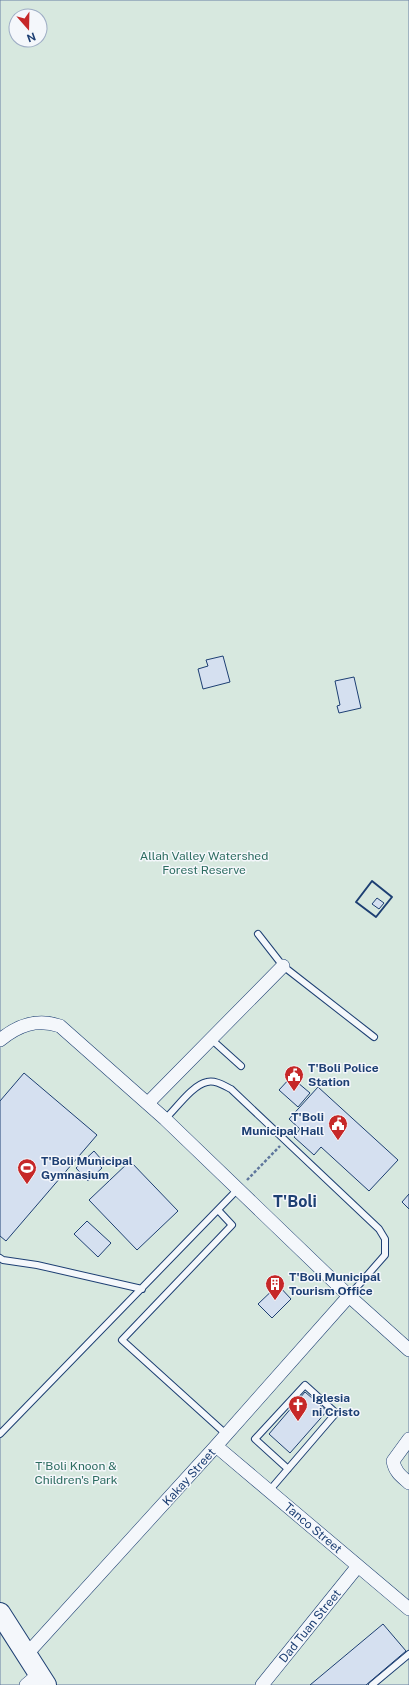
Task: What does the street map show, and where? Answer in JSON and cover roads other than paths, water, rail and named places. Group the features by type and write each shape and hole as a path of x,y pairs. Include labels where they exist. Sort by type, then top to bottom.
{"main road":[{"path":"0,1613 26,1655 37,1681"}],"street":[{"path":"148,1103 283,966"},
{"path":"0,1040 19,1027 34,1022 50,1022 60,1026 148,1103 349,1296 409,1350"},
{"name":"Kakay Street","path":"26,1655 227,1434 349,1296"},
{"path":"409,1439 393,1461 394,1468 399,1475 409,1483"},
{"name":"Tanco Street","path":"216,1446 409,1609"},
{"name":"Dad Tuan Street","path":"262,1685 358,1566"}],"lane":[{"path":"258,934 283,966 374,1037"},
{"path":"211,1040 240,1066"},
{"path":"165,1119 194,1089 207,1082 217,1082 230,1089 379,1230 384,1239 385,1255 349,1296"},
{"path":"0,1434 238,1189"},
{"path":"218,1210 232,1225 122,1340 227,1434"},
{"path":"0,1258 3,1260 37,1265 142,1289"},
{"path":"269,1491 288,1469 336,1413 305,1385 255,1440 288,1469"},
{"path":"372,1685 409,1654"}],"place":[{"name":"T'Boli Police Station","path":"294,1092"},
{"name":"T'Boli Municipal Hall","path":"338,1141"},
{"name":"T'Boli Municipal Gymnasium","path":"27,1185"},
{"name":"T'Boli Municipal Tourism Office","path":"275,1301"},
{"name":"Iglesia ni Cristo","path":"298,1422"}],"district":[{"name":"T'Boli","path":"295,1201"}],"park label":[{"name":"Allah Valley Watershed Forest Reserve","path":"204,863"},
{"name":"T'Boli Knoon & Children's Park","path":"76,1473"}]}
